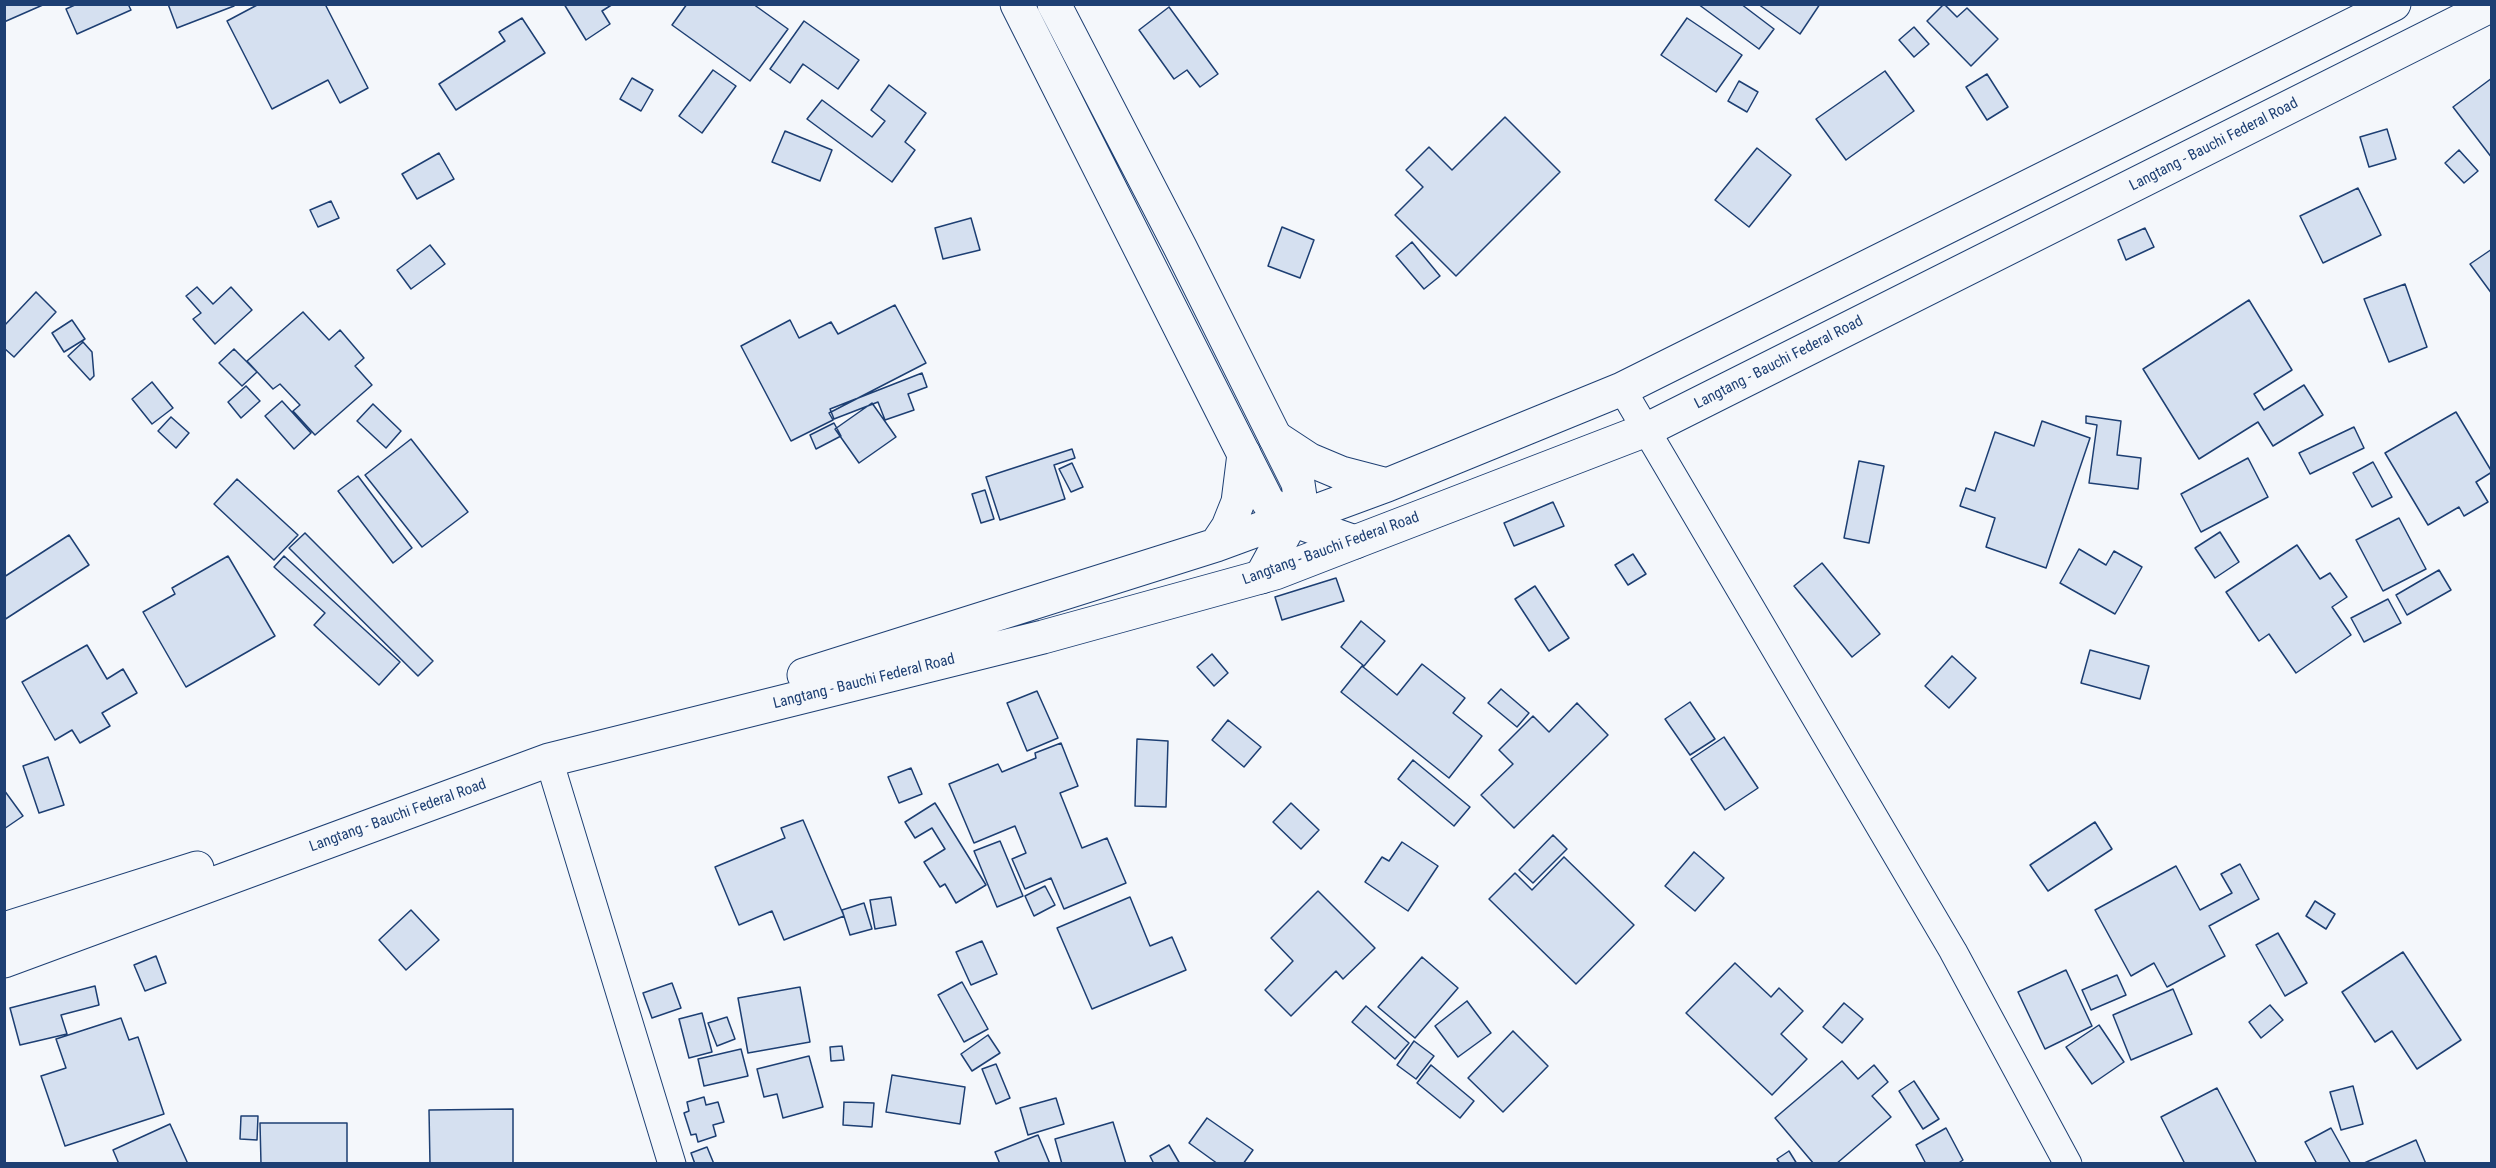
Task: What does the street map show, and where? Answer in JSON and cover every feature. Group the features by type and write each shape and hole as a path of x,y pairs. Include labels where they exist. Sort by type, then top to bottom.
{"main road":[{"path":"1017,4 1268,502 1292,520 1355,542"},
{"path":"1054,4 1180,247 1298,483 1300,497 1292,520 1261,577"},
{"name":"Langtang - Bauchi Federal Road","path":"4,928 1216,545 1387,485 1622,389 2394,4"},
{"name":"Langtang - Bauchi Federal Road","path":"4,961 549,760 1043,637 1261,577 1355,542 1646,430 2492,5"},
{"path":"1275,437 1310,460 1341,472 1387,485"},
{"path":"1216,545 1228,527 1238,502 1244,454"}],"street":[{"path":"1622,389 1953,951 2067,1164"},
{"path":"549,760 672,1164"}],"building":[{"path":"4,4 45,4 4,22"},
{"path":"77,4 128,4 131,10 77,34 66,9"},
{"path":"168,4 233,4 234,6 177,28"},
{"path":"259,4 325,4 368,88 340,103 328,80 272,109 227,21"},
{"path":"564,4 613,4 602,11 610,24 586,40"},
{"path":"687,4 753,4 788,29 750,81 672,25"},
{"path":"1698,4 1741,4 1774,29 1759,49"},
{"path":"1758,4 1820,4 1800,34"},
{"path":"1944,4 1957,17 1967,8 1998,39 1971,66 1927,21"},
{"path":"1169,7 1218,74 1200,87 1187,70 1174,79 1139,30"},
{"path":"522,18 545,53 456,110 439,84 505,41 499,32"},
{"path":"1687,18 1742,55 1716,92 1661,55"},
{"path":"804,21 859,60 838,89 803,64 790,83 770,69"},
{"path":"1914,27 1929,44 1914,57 1899,40"},
{"path":"713,70 736,86 702,133 679,116"},
{"path":"1885,71 1914,111 1846,160 1816,119"},
{"path":"1987,74 2008,107 1987,120 1966,87"},
{"path":"632,78 653,90 641,111 620,99"},
{"path":"2492,78 2492,158 2453,107"},
{"path":"1739,81 1758,92 1747,112 1728,101"},
{"path":"889,85 926,113 905,142 915,150 892,182 807,119 822,100 872,137 885,121 871,110"},
{"path":"1505,117 1560,172 1456,276 1395,215 1423,187 1406,170 1429,147 1452,170"},
{"path":"2387,129 2396,159 2369,167 2360,137"},
{"path":"785,131 832,150 820,181 772,162"},
{"path":"1757,148 1791,175 1749,227 1715,200"},
{"path":"2459,150 2478,171 2464,183 2445,163"},
{"path":"439,153 454,179 417,199 402,174"},
{"path":"2358,188 2381,235 2323,263 2300,216"},
{"path":"331,201 339,218 318,227 310,210"},
{"path":"971,218 980,250 943,259 935,228"},
{"path":"1282,227 1314,240 1300,278 1268,266"},
{"path":"2145,228 2154,247 2126,260 2118,240"},
{"path":"1412,242 1440,276 1424,289 1396,256"},
{"path":"430,245 445,264 411,289 397,270"},
{"path":"2492,249 2492,294 2470,264"},
{"path":"2405,284 2427,347 2389,362 2364,299"},
{"path":"197,287 213,304 231,287 252,310 215,344 193,319 201,313 186,296"},
{"path":"36,292 56,312 14,357 4,348 4,326"},
{"path":"2249,300 2292,370 2254,394 2264,410 2304,385 2323,415 2273,446 2258,422 2199,459 2143,369"},
{"path":"895,305 926,363 829,413 833,420 791,441 741,346 790,320 799,338 831,322 838,334"},
{"path":"303,312 329,340 340,330 364,358 355,366 372,385 315,435 293,411 300,405 280,384 273,389 247,361"},
{"path":"72,320 85,339 64,352 52,333"},
{"path":"83,342 92,352 94,376 90,380 68,356"},
{"path":"234,349 257,372 242,386 219,363"},
{"path":"922,373 927,387 908,394 914,410 885,420 878,402 834,419 830,409"},
{"path":"152,382 173,408 152,424 132,399"},
{"path":"246,386 260,401 241,418 228,402"},
{"path":"282,401 311,433 294,449 265,416"},
{"path":"872,403 896,437 859,463 835,429"},
{"path":"373,404 401,431 386,448 357,421"},
{"path":"2456,412 2492,472 2476,482 2488,502 2464,516 2459,507 2428,525 2385,453"},
{"path":"2086,416 2121,421 2117,455 2141,458 2138,489 2089,483 2097,425 2086,423"},
{"path":"171,417 189,433 176,448 158,431"},
{"path":"2042,421 2090,438 2046,568 1986,547 1995,518 1960,506 1966,488 1975,491 1995,432 2034,446"},
{"path":"834,423 841,436 816,449 810,435"},
{"path":"2354,427 2364,448 2310,474 2299,453"},
{"path":"411,439 468,512 422,547 365,475"},
{"path":"1072,449 1075,458 1054,465 1065,499 1000,520 986,477"},
{"path":"2248,458 2268,497 2201,532 2181,494"},
{"path":"1859,461 1884,466 1869,543 1844,538"},
{"path":"2373,462 2392,497 2372,507 2353,473"},
{"path":"1072,463 1083,487 1071,492 1059,469"},
{"path":"358,476 412,548 393,563 338,491"},
{"path":"237,479 298,535 274,560 214,504"},
{"path":"985,490 994,519 981,523 972,494"},
{"path":"1553,502 1564,526 1514,546 1504,523"},
{"path":"2399,518 2426,569 2383,591 2356,540"},
{"path":"2220,532 2239,562 2215,578 2195,548"},
{"path":"305,533 433,661 418,676 289,548"},
{"path":"69,535 89,565 4,620 4,577"},
{"path":"2297,545 2320,579 2330,573 2347,597 2332,607 2351,635 2296,673 2269,634 2259,641 2226,592"},
{"path":"2079,549 2106,565 2114,551 2142,567 2115,614 2060,583"},
{"path":"1633,554 1646,574 1628,585 1615,565"},
{"path":"228,556 275,636 186,687 143,612 175,594 172,588"},
{"path":"284,556 400,662 379,685 314,625 325,613 274,567"},
{"path":"1822,563 1880,634 1852,657 1794,586"},
{"path":"2439,570 2451,590 2407,615 2396,595"},
{"path":"1336,578 1344,601 1282,620 1275,597"},
{"path":"1535,586 1569,638 1549,651 1515,599"},
{"path":"2388,599 2401,623 2364,642 2351,618"},
{"path":"1361,621 1385,641 1364,666 1341,647"},
{"path":"87,645 107,679 123,669 137,693 102,713 110,726 80,743 72,730 55,740 22,682"},
{"path":"2090,650 2149,666 2140,699 2081,683"},
{"path":"1212,654 1228,673 1214,686 1197,667"},
{"path":"1952,656 1976,678 1949,708 1925,686"},
{"path":"1422,664 1465,698 1453,713 1482,736 1449,778 1341,692 1362,666 1397,695"},
{"path":"1501,689 1529,713 1517,727 1488,703"},
{"path":"1037,691 1058,738 1027,751 1007,703"},
{"path":"1690,702 1715,739 1690,755 1665,719"},
{"path":"1577,703 1608,735 1514,828 1481,795 1513,764 1499,750 1533,716 1549,732"},
{"path":"1228,720 1261,747 1244,767 1212,740"},
{"path":"1724,737 1758,788 1725,810 1691,759"},
{"path":"1137,739 1168,741 1166,807 1135,806"},
{"path":"1061,743 1078,786 1060,793 1082,848 1107,838 1126,883 1064,909 1051,878 1025,889 1012,859 1026,853 1015,826 974,843 949,784 998,764 1002,772 1036,758 1035,753"},
{"path":"48,757 64,805 39,813 23,766"},
{"path":"1413,760 1470,807 1454,826 1398,779"},
{"path":"911,768 922,794 899,803 888,777"},
{"path":"4,790 23,816 4,829"},
{"path":"935,803 986,885 956,903 945,884 940,887 924,862 945,849 932,828 915,838 905,822"},
{"path":"1291,803 1319,830 1301,849 1273,822"},
{"path":"803,820 844,916 784,940 772,911 739,925 715,867 785,838 781,828"},
{"path":"2095,822 2112,849 2048,891 2030,865"},
{"path":"1553,835 1567,849 1533,883 1519,870"},
{"path":"1000,841 1023,896 997,907 974,851"},
{"path":"1402,842 1438,866 1408,911 1365,882 1382,857 1389,861"},
{"path":"1694,852 1724,878 1695,911 1665,886"},
{"path":"1564,857 1634,925 1576,984 1489,899 1515,873 1532,890"},
{"path":"2240,864 2259,899 2209,926 2225,956 2167,987 2154,963 2131,976 2095,910 2176,866 2200,910 2232,893 2221,874"},
{"path":"1045,886 1055,905 1034,916 1025,896"},
{"path":"1318,891 1375,948 1343,979 1336,971 1291,1016 1265,990 1293,961 1271,938"},
{"path":"891,897 896,925 875,929 870,900"},
{"path":"1130,897 1150,946 1172,937 1186,970 1092,1009 1057,928"},
{"path":"2315,901 2335,914 2326,929 2306,916"},
{"path":"864,903 872,929 850,935 842,910"},
{"path":"411,910 439,940 406,970 379,940"},
{"path":"2278,933 2307,983 2285,996 2256,945"},
{"path":"982,941 997,974 971,985 956,952"},
{"path":"2403,952 2461,1040 2417,1069 2392,1031 2375,1042 2342,992"},
{"path":"156,956 166,983 145,991 134,965"},
{"path":"1422,957 1458,988 1415,1038 1378,1007"},
{"path":"1735,963 1771,997 1779,988 1803,1011 1781,1034 1807,1059 1772,1095 1686,1013"},
{"path":"2066,970 2092,1026 2045,1049 2018,992"},
{"path":"2117,975 2126,995 2091,1010 2082,990"},
{"path":"962,982 988,1029 964,1042 938,995"},
{"path":"672,983 681,1008 652,1018 643,993"},
{"path":"95,986 99,1005 61,1015 67,1034 20,1045 10,1008"},
{"path":"800,987 810,1042 748,1053 738,998"},
{"path":"2173,989 2192,1034 2131,1060 2113,1015"},
{"path":"1467,1001 1491,1033 1458,1057 1435,1026"},
{"path":"1844,1003 1863,1019 1842,1043 1823,1027"},
{"path":"2270,1005 2283,1020 2261,1038 2249,1022"},
{"path":"1366,1006 1409,1043 1395,1059 1352,1022"},
{"path":"702,1013 712,1052 689,1058 679,1019"},
{"path":"727,1017 735,1039 717,1046 708,1023"},
{"path":"121,1018 129,1040 138,1037 164,1114 65,1146 41,1076 66,1068 56,1039"},
{"path":"2099,1025 2124,1062 2092,1084 2066,1047"},
{"path":"1513,1031 1548,1066 1503,1112 1468,1078"},
{"path":"988,1035 1000,1053 972,1071 961,1054"},
{"path":"1414,1041 1434,1056 1416,1079 1397,1065"},
{"path":"842,1046 844,1060 831,1061 830,1047"},
{"path":"741,1049 748,1076 704,1086 698,1059"},
{"path":"809,1056 823,1107 783,1118 777,1094 764,1097 757,1069"},
{"path":"1842,1061 1858,1079 1874,1065 1888,1082 1872,1096 1891,1117 1836,1164 1814,1164 1775,1118"},
{"path":"996,1064 1010,1098 996,1104 982,1069"},
{"path":"1431,1065 1474,1101 1460,1118 1417,1083"},
{"path":"892,1075 965,1087 960,1124 886,1112"},
{"path":"1914,1081 1939,1119 1923,1129 1899,1091"},
{"path":"2353,1086 2363,1124 2341,1130 2330,1092"},
{"path":"2217,1088 2257,1164 2185,1164 2161,1117"},
{"path":"704,1097 706,1105 718,1102 724,1122 713,1125 716,1136 698,1142 696,1134 691,1135 684,1113 689,1111 687,1102"},
{"path":"1056,1098 1064,1124 1028,1135 1020,1108"},
{"path":"844,1102 874,1103 872,1127 843,1125"},
{"path":"513,1109 513,1164 430,1164 429,1110"},
{"path":"241,1116 258,1116 257,1140 240,1139"},
{"path":"1207,1118 1253,1150 1243,1164 1218,1164 1189,1143"},
{"path":"1113,1122 1126,1164 1062,1164 1055,1139"},
{"path":"260,1123 347,1123 347,1164 261,1164"},
{"path":"170,1124 188,1164 119,1164 113,1150"},
{"path":"1946,1128 1963,1160 1957,1164 1926,1164 1916,1145"},
{"path":"2331,1128 2351,1164 2317,1164 2305,1142"},
{"path":"1038,1135 1050,1164 1000,1164 995,1152"},
{"path":"2416,1140 2426,1164 2362,1164"},
{"path":"1169,1145 1180,1164 1154,1164 1150,1156"},
{"path":"707,1147 714,1164 695,1164 691,1153"},
{"path":"1789,1151 1797,1164 1780,1164 1777,1159"}]}
